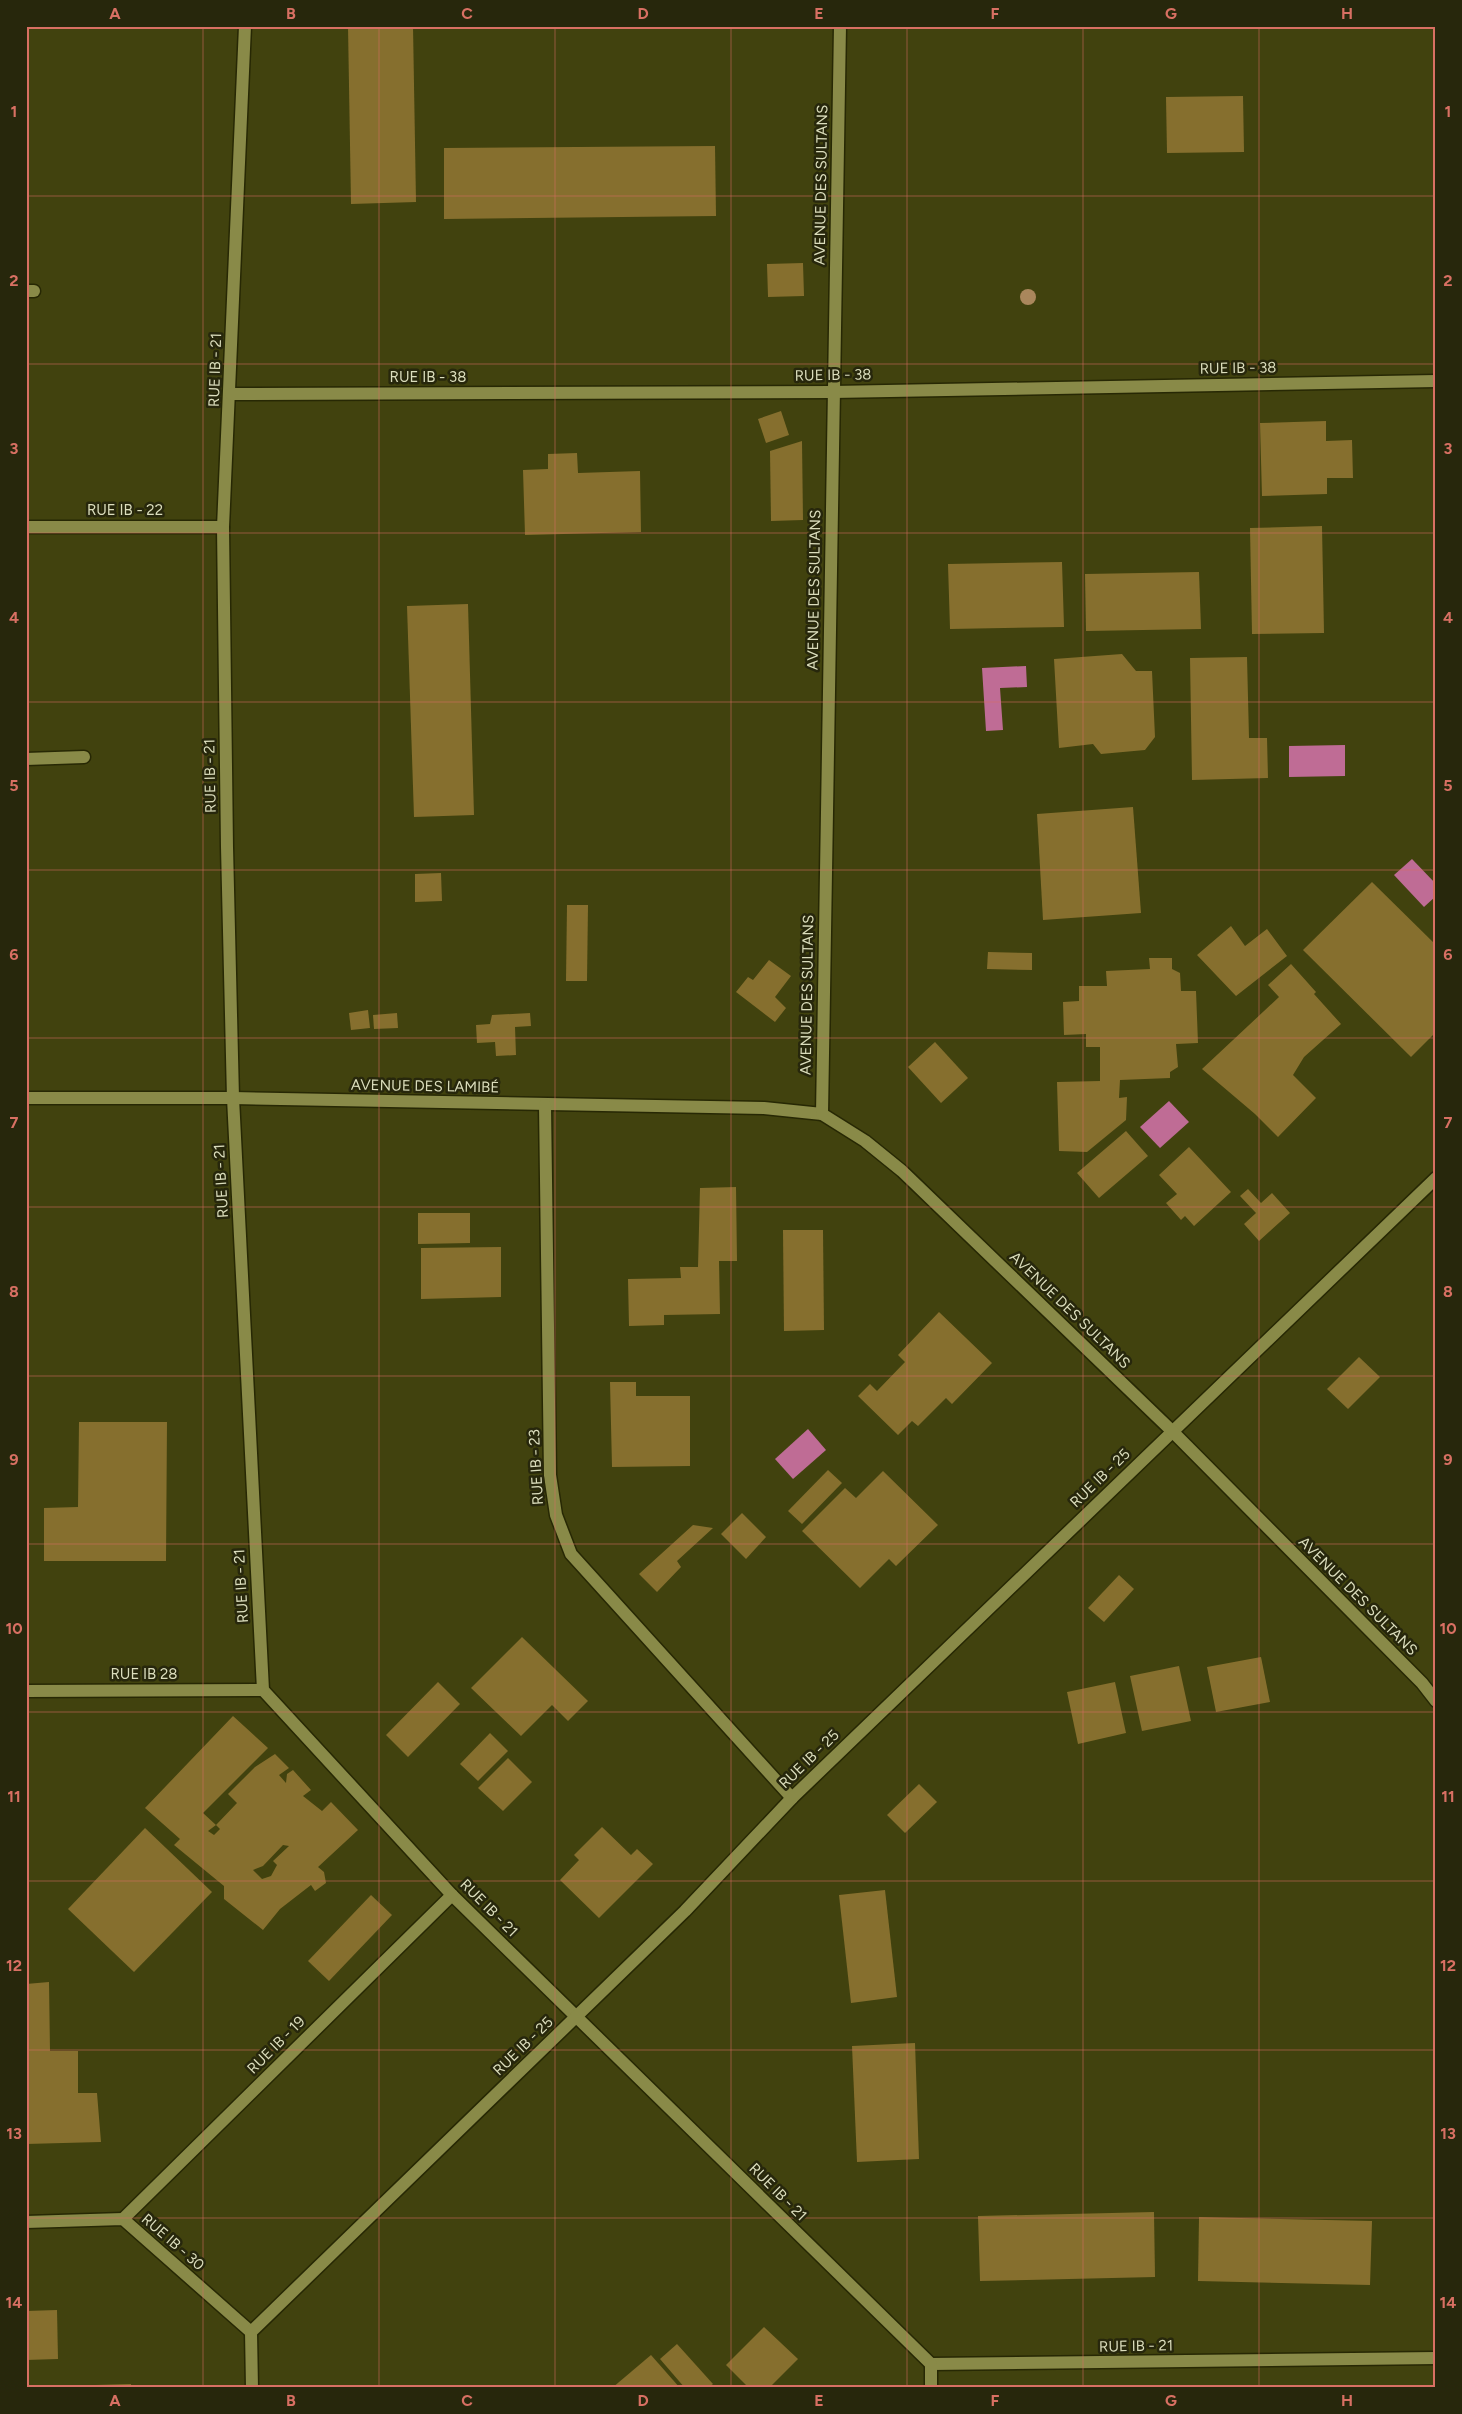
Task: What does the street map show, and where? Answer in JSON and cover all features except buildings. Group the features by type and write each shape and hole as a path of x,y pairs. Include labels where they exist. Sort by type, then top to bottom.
{"street":[{"name":"RUE IB - 21","path":"245,26 231,394 223,527 227,847 233,1098 263,1690 452,1894 931,2364 1436,2358"},
{"name":"AVENUE DES SULTANS","path":"840,26 822,1114 865,1141 902,1171 1172,1431 1436,1700"},
{"name":"RUE IB - 38","path":"231,394 833,392 1436,381"},
{"name":"RUE IB - 22","path":"26,526 223,527"},
{"path":"26,759 84,757"},
{"name":"AVENUE DES LAMIBÉ","path":"26,1098 233,1098 764,1108 822,1114"},
{"name":"RUE IB - 23","path":"545,1105 550,1475 556,1515 571,1554 792,1798"},
{"name":"RUE IB - 25","path":"251,2332 685,1911 792,1798 1436,1178"},
{"name":"RUE IB 28","path":"26,1691 263,1690"},
{"name":"RUE IB - 19","path":"123,2219 452,1894"},
{"name":"RUE IB - 30","path":"26,2222 123,2219 251,2332"},
{"path":"251,2332 252,2388"},
{"path":"931,2364 931,2388"}],"shaded area":[{"path":"1026,666 1027,687 1000,688 1003,730 986,731 982,668"},
{"path":"1345,745 1345,776 1289,777 1289,746"},
{"path":"1412,859 1436,884 1436,896 1424,907 1394,875"},
{"path":"1169,1101 1189,1122 1160,1148 1140,1127"},
{"path":"808,1429 826,1450 793,1479 775,1459"}]}
